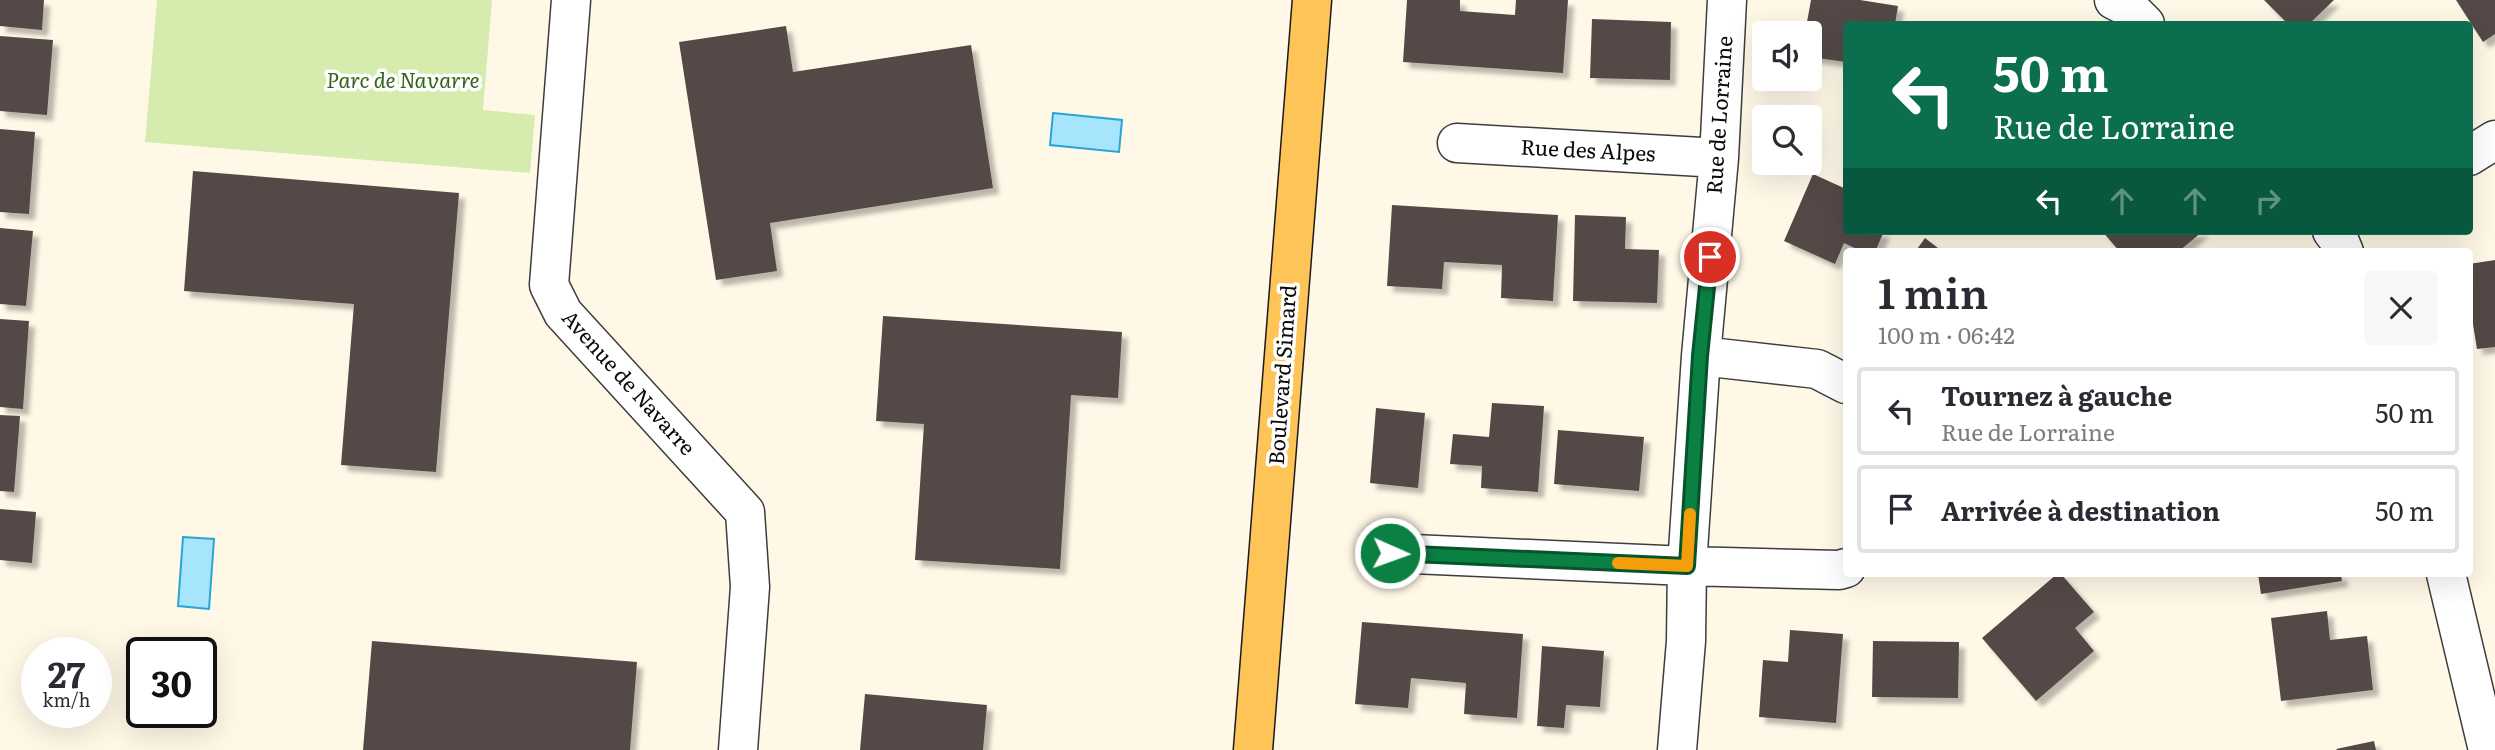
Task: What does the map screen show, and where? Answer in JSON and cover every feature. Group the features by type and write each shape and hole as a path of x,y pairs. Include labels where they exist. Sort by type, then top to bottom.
{"main road":[{"name":"Boulevard Simard","path":"1253,750 1312,0"}],"street":[{"name":"Avenue de Navarre","path":"571,0 549,285 563,313 745,512 750,587 738,750"},
{"name":"Rue de Lorraine","path":"1677,750 1686,641 1687,566 1700,356 1719,158 1727,0"},
{"path":"2473,154 2495,140"},
{"name":"Rue des Alpes","path":"1457,143 1719,158"},
{"path":"1700,356 1817,369 1843,382"},
{"path":"1390,553 1687,566 1843,569"},
{"path":"2447,577 2488,750"}],"green space":[{"name":"Parc de Navarre","path":"157,0 492,0 483,110 535,115 530,173 145,142"}],"water":[{"path":"1053,113 1122,120 1119,152 1050,145"},
{"path":"183,537 214,539 209,609 178,606"}],"building":[{"path":"0,0 44,0 42,30 0,26"},
{"path":"1407,0 1460,0 1460,11 1515,15 1516,0 1568,0 1563,73 1403,62"},
{"path":"1811,0 1860,0 1898,6 1896,21 1843,21 1843,62 1822,59 1822,21 1807,21"},
{"path":"2264,0 2334,0 2312,21 2285,21"},
{"path":"2456,0 2495,0 2495,34 2483,42 2473,26 2473,21 2470,21"},
{"path":"1592,19 1671,22 1670,80 1590,78"},
{"path":"786,26 793,72 971,45 993,188 770,223 777,271 716,280 679,42"},
{"path":"0,36 53,40 47,115 0,111"},
{"path":"0,129 35,132 29,214 0,212"},
{"path":"193,171 459,193 436,472 341,465 354,304 184,291"},
{"path":"1813,175 1843,188 1843,235 1882,235 1877,248 1855,248 1844,243 1835,264 1784,241"},
{"path":"1392,205 1558,215 1553,301 1501,298 1502,265 1444,262 1442,289 1387,286"},
{"path":"1575,215 1626,217 1625,249 1659,250 1657,303 1573,301"},
{"path":"0,228 33,231 26,306 0,304"},
{"path":"2105,235 2198,235 2183,248 2117,248"},
{"path":"1925,238 1938,248 1918,248"},
{"path":"2495,260 2495,347 2477,349 2473,324 2473,263"},
{"path":"883,316 1122,332 1118,398 1071,395 1060,569 915,560 924,424 876,421"},
{"path":"0,319 29,321 23,409 0,407"},
{"path":"1492,403 1544,406 1538,492 1481,488 1482,466 1450,464 1453,434 1489,437"},
{"path":"1376,408 1425,413 1418,488 1370,483"},
{"path":"0,415 20,416 14,492 0,491"},
{"path":"1558,430 1644,437 1639,491 1554,484"},
{"path":"0,509 36,512 32,563 0,560"},
{"path":"2053,577 2064,577 2094,612 2075,628 2094,651 2036,701 1982,638"},
{"path":"2258,577 2341,577 2342,581 2261,594"},
{"path":"2327,611 2330,640 2367,636 2373,690 2281,701 2271,618"},
{"path":"1362,622 1523,634 1517,718 1464,714 1466,683 1411,678 1408,708 1355,704"},
{"path":"1790,630 1843,634 1836,723 1759,717 1763,660 1788,662"},
{"path":"372,641 637,662 630,750 363,750"},
{"path":"1873,641 1959,642 1958,698 1872,697"},
{"path":"1542,646 1604,651 1600,707 1566,705 1564,728 1537,726"},
{"path":"865,694 987,705 983,750 860,750"},
{"path":"2374,741 2376,750 2336,749"}],"slow traffic":[{"path":"1618,563 1687,566 1690,514"}],"route":[{"path":"1390,553 1687,566 1700,356 1710,257"}]}
